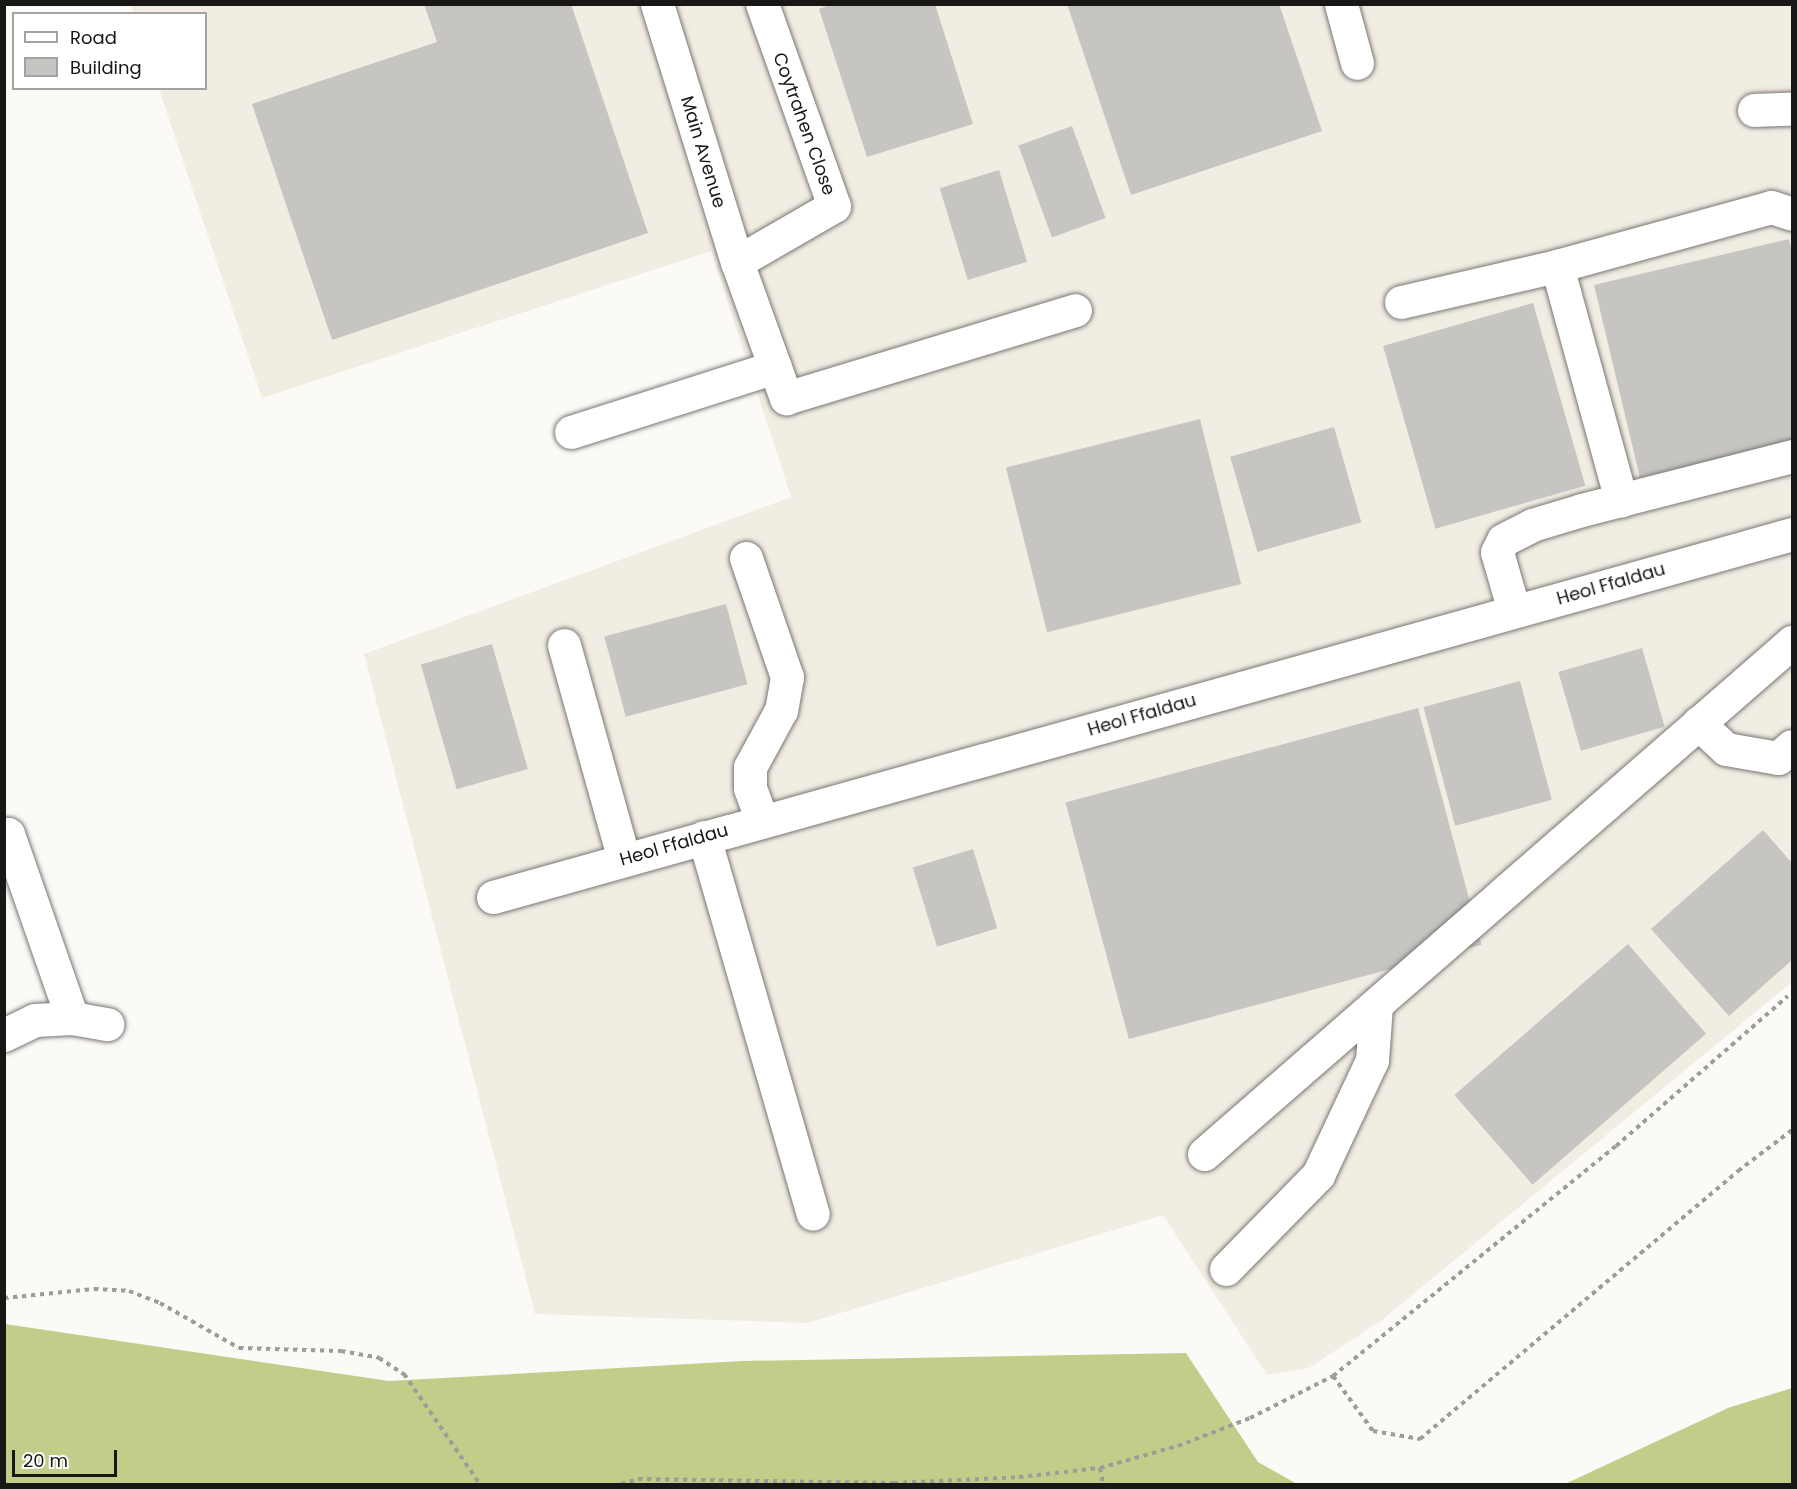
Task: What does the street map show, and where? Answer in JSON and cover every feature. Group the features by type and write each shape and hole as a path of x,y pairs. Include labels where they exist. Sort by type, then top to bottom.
{"street":[{"name":"Main Avenue","path":"657,4 737,262 786,398 1075,310"},
{"name":"Coytrahen Close","path":"737,262 834,206 762,4"},
{"path":"1341,4 1357,63"},
{"path":"1754,110 1792,110"},
{"path":"1401,302 1557,266 1771,207 1792,214"},
{"path":"1557,266 1621,500"},
{"path":"571,432 775,367"},
{"path":"1515,611 1497,552 1503,540 1532,525 1792,456"},
{"name":"Heol Ffaldau","path":"493,897 1792,534"},
{"path":"746,558 787,676 781,710 750,767 750,788 762,821"},
{"path":"1204,1154 1792,642"},
{"path":"564,645 624,860"},
{"path":"1698,723 1726,749 1778,758 1792,746"},
{"path":"4,835 8,834 72,1018"},
{"path":"704,837 813,1214"},
{"path":"1226,1269 1318,1175 1372,1060 1376,1006"},
{"path":"4,1035 35,1020 72,1018 107,1024"}],"path":[{"path":"621,1485 638,1479 894,1483 1019,1478 1100,1467 1178,1446 1250,1418 1333,1376 1616,1146 1788,996"},
{"path":"1333,1376 1373,1431 1420,1439 1738,1171 1792,1130"},
{"path":"4,1298 94,1289 129,1292 160,1303 239,1348 341,1351 379,1358 404,1374 480,1485"},
{"path":"1100,1467 1103,1485"}],"shaded area":[{"path":"131,5 1792,5 1792,982 1382,1320 1309,1368 1267,1375 1163,1215 808,1323 535,1314 364,654 791,497 711,251 262,398 159,90 207,90 207,12 134,12"}],"green space":[{"path":"5,1324 389,1381 742,1361 1186,1353 1258,1462 1297,1484 5,1484"},
{"path":"1792,1388 1792,1484 1565,1484 1728,1408"}],"building":[{"path":"424,4 571,4 648,233 332,340 252,104 437,42"},
{"path":"832,4 935,4 973,124 867,157 819,9"},
{"path":"1067,4 1279,4 1322,131 1131,195"},
{"path":"1072,126 1106,218 1052,238 1018,145"},
{"path":"999,170 1027,262 968,280 940,188"},
{"path":"1789,239 1792,253 1792,441 1640,478 1594,285"},
{"path":"1533,303 1585,486 1435,529 1383,346"},
{"path":"1200,419 1241,584 1047,632 1006,467"},
{"path":"1334,427 1361,522 1257,552 1230,457"},
{"path":"726,604 747,684 626,717 604,637"},
{"path":"492,644 528,769 457,789 421,664"},
{"path":"1642,648 1665,727 1581,751 1558,672"},
{"path":"1520,681 1552,800 1455,826 1423,707"},
{"path":"1418,708 1481,945 1129,1039 1065,802"},
{"path":"1763,830 1792,863 1792,960 1729,1016 1651,929"},
{"path":"973,849 997,928 937,947 913,867"},
{"path":"1628,944 1706,1034 1532,1185 1454,1095"}]}
